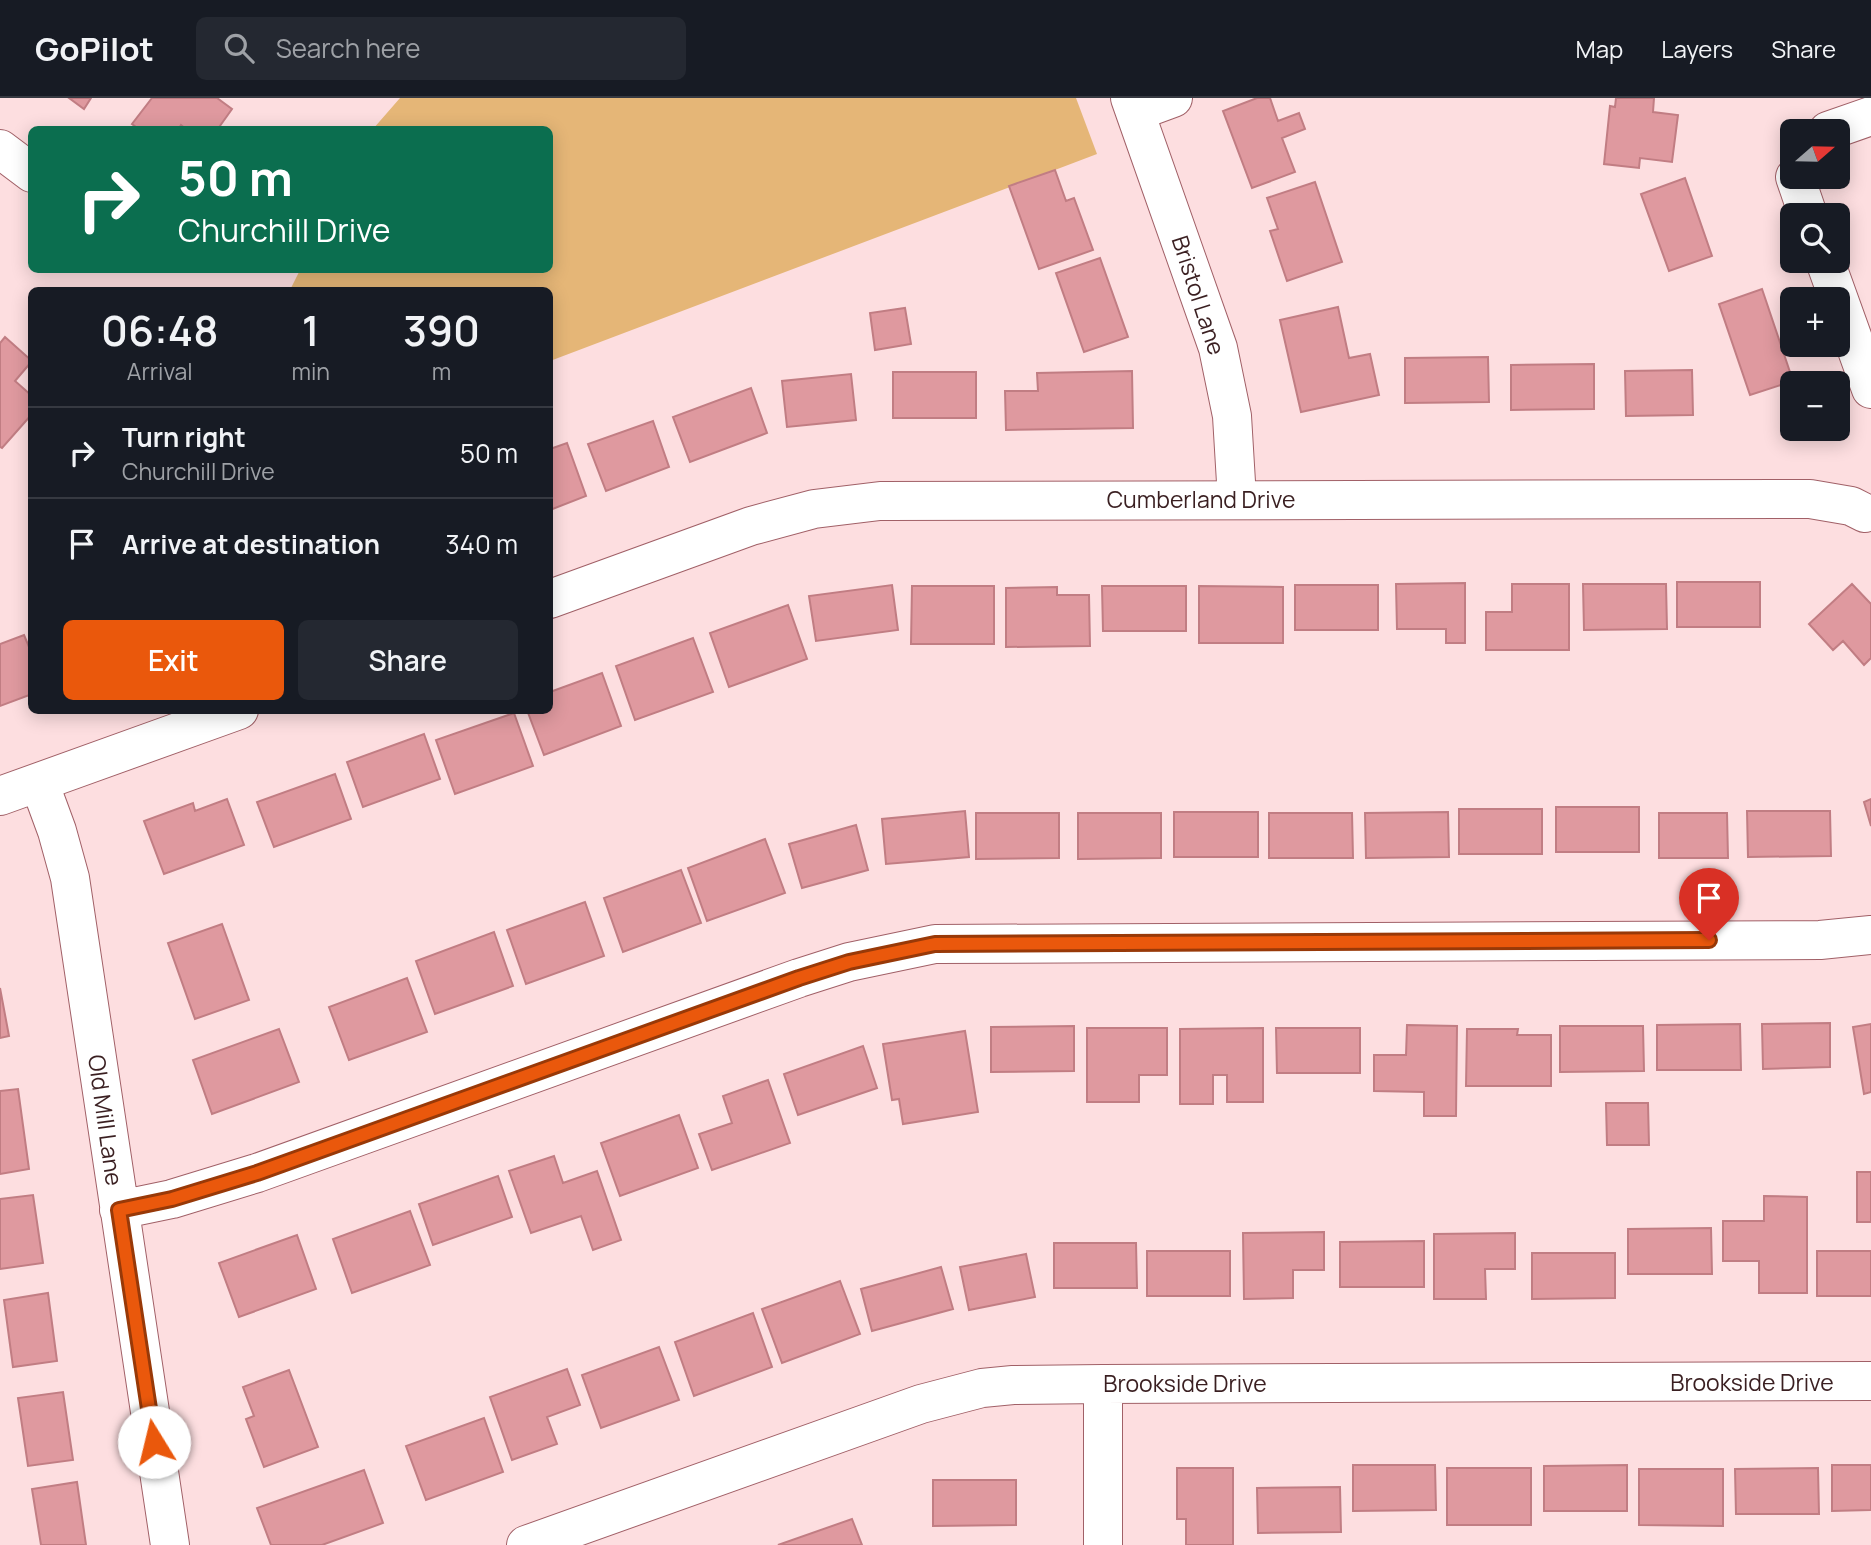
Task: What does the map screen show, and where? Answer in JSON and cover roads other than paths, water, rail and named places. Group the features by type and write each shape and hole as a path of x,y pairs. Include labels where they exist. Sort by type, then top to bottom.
{"street":[{"path":"1132,105 1173,98"},
{"name":"Bristol Lane","path":"1132,105 1218,348 1232,416 1237,499"},
{"path":"1850,123 1871,116"},
{"path":"0,149 28,170"},
{"path":"1829,273 1871,389"},
{"name":"Cumberland Drive","path":"553,598 751,527 814,509 880,501 1810,499 1851,506 1869,506"},
{"path":"0,796 228,714"},
{"name":"Old Mill Lane","path":"40,782 61,841 70,878 170,1545"},
{"path":"119,1210 172,1199 257,1173 799,978 849,962 935,944 1821,940 1871,935"},
{"name":"Brookside Drive","path":"526,1545 603,1532 921,1404 953,1395 1013,1385 1871,1381"},
{"path":"1103,1384 1103,1545"}]}
